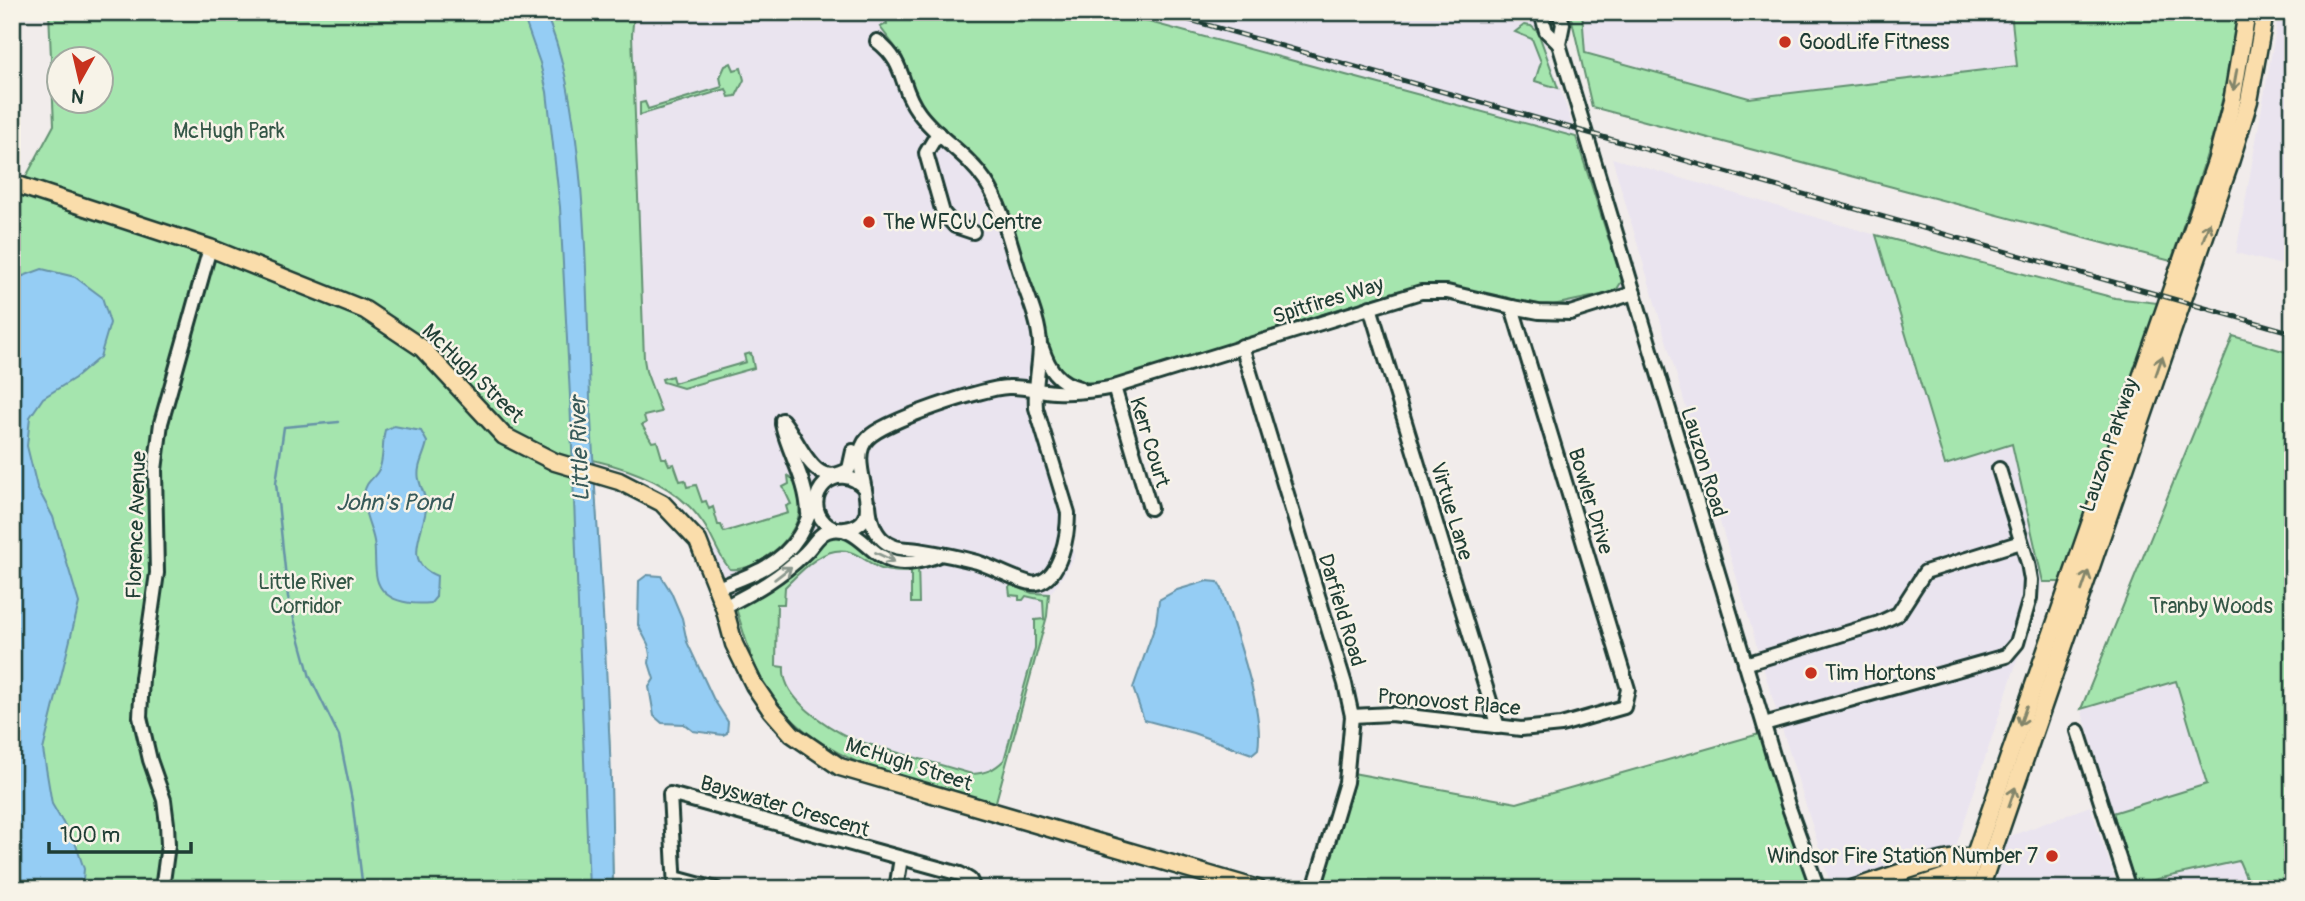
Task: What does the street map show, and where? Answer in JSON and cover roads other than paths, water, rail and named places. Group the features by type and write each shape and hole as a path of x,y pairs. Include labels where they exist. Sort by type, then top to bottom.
{"main road":[{"name":"Lauzon Parkway","path":"1980,889 1982,858 2216,162 2232,102 2247,12"},
{"name":"Lauzon Parkway","path":"1964,889 1982,858 2229,166 2249,101 2265,12"},
{"name":"McHugh Street","path":"12,183 210,248 365,310 422,348 505,436 555,462 619,481 662,503 698,541 724,607 734,644 754,685 792,734 840,767 1258,889"},
{"path":"1852,889 1953,858 1982,858"},
{"path":"1909,889 1948,876 1982,858"}],"street":[{"name":"Lauzon Road","path":"1541,12 1546,31 1559,44"},
{"name":"Lauzon Road","path":"1559,12 1563,23 1559,44 1788,805 1818,889"},
{"path":"877,41 891,52 899,63 906,89 926,122 968,157 988,184 1052,373 1069,385 1094,391"},
{"path":"938,133 926,153 943,213 955,226 972,232"},
{"name":"Florence Avenue","path":"162,889 168,845 164,800 150,760 140,718 142,678 157,573 155,470 161,423 210,248"},
{"name":"Spitfires Way","path":"837,477 849,470 855,443 863,432 874,425 888,424 991,389 1010,386 1055,392 1094,391 1114,387 1421,292 1447,292 1539,312 1570,313 1634,293"},
{"name":"Virtue Lane","path":"1370,307 1498,727"},
{"name":"Bowler Drive","path":"1512,307 1628,689 1624,707"},
{"path":"888,424 867,438 861,449 860,475 874,529 883,540 896,548 995,567 1029,584 1039,583 1050,577 1062,555 1068,531 1068,513 1036,408 1034,390 1040,341"},
{"name":"Darfield Road","path":"1242,346 1345,684 1352,716 1346,782 1314,889"},
{"name":"Kerr Court","path":"1114,387 1150,508"},
{"path":"717,587 758,573 788,552 802,533 808,513 808,495 787,442 782,420 815,469 827,476 848,477 859,482 867,495 867,511 860,522 850,528 826,531 786,573 724,607"},
{"path":"1764,724 2007,656 2017,643 2030,598 2031,580 1999,469"},
{"path":"808,513 826,481 837,477"},
{"path":"816,501 819,514 826,524 838,530 852,532 875,552 893,562 923,561 940,555"},
{"path":"1745,664 1879,623 1898,614 1925,572 2021,542"},
{"name":"Pronovost Place","path":"1352,716 1391,714 1521,729 1561,725 1624,707"},
{"path":"2078,731 2129,889"},
{"name":"Bayswater Crescent","path":"675,883 670,794 960,874 970,880 974,889"},
{"path":"896,889 901,858"},
{"path":"675,883 716,889"}],"water":[{"name":"Little River","path":"522,12 545,12 551,28 568,91 580,172 611,770 613,889 589,889 560,207 547,92"},
{"path":"42,269 75,277 102,297 110,323 100,357 75,378 43,398 30,417 27,446 37,487 53,517 79,603 43,750 52,804 76,845 84,869 82,889 12,889 12,786 15,769 12,751 12,280"},
{"name":"John's Pond","path":"394,426 421,431 427,442 419,470 426,506 417,548 420,564 437,576 436,597 431,603 406,602 391,597 380,587 377,579 374,541 365,512 364,494 380,467 385,430"},
{"path":"647,575 661,576 671,592 682,618 687,642 713,698 728,722 727,733 723,735 693,731 684,724 662,723 654,716 649,687 654,679 649,663 650,655 648,644 638,625 639,581"},
{"path":"1207,581 1218,582 1222,589 1253,692 1259,733 1258,749 1252,754 1193,733 1144,720 1133,688 1156,623 1159,600 1177,590"}],"waterway":[{"path":"339,422 284,427 276,483 288,597 310,677 339,736 352,800 363,889"}],"railway":[{"path":"1162,12 2293,333"}],"place":[{"name":"GoodLife Fitness","path":"1785,42"},
{"name":"The WFCU Centre","path":"869,222"},
{"name":"Tim Hortons","path":"1811,673"},
{"name":"Windsor Fire Station Number 7","path":"2052,856"}],"park label":[{"name":"McHugh Park","path":"229,131"},
{"name":"Little River Corridor","path":"306,594"},
{"name":"Tranby Woods","path":"2211,606"}]}
